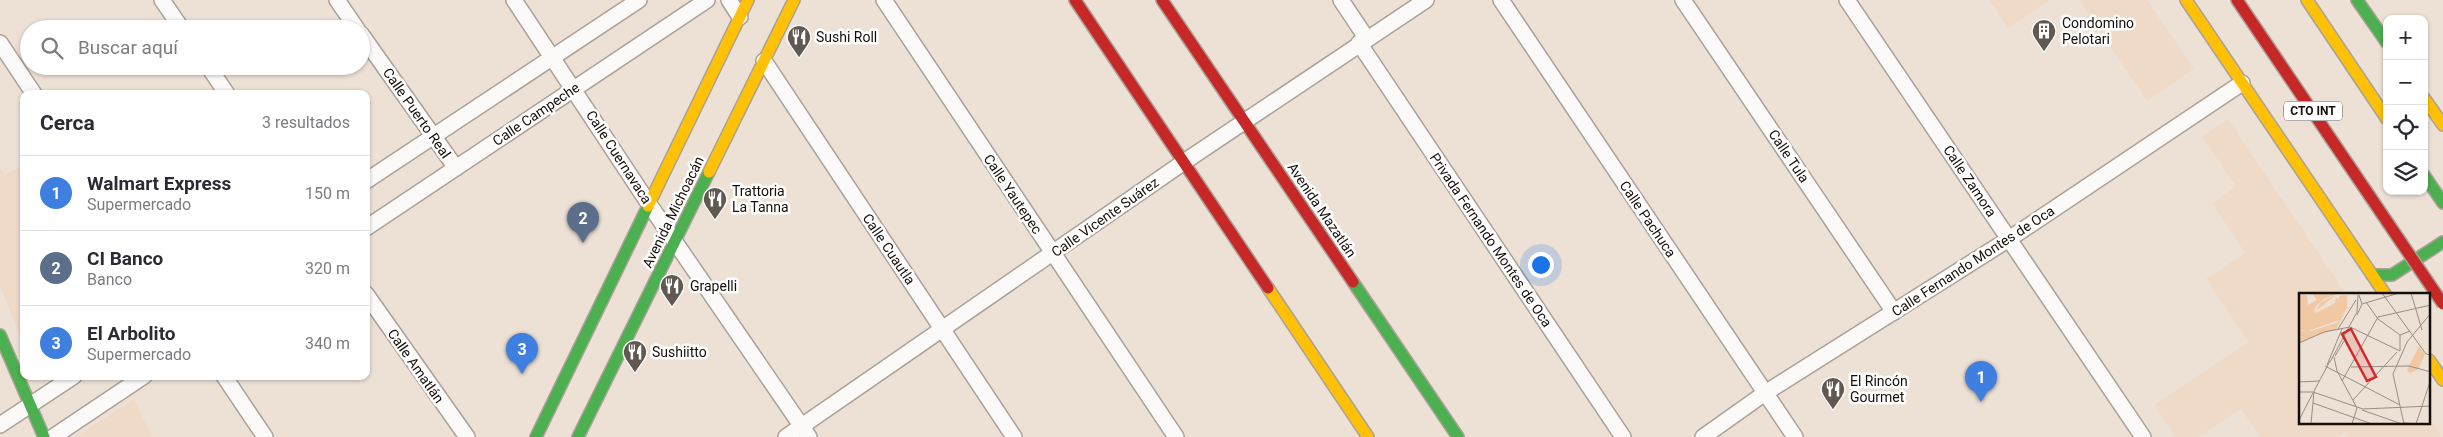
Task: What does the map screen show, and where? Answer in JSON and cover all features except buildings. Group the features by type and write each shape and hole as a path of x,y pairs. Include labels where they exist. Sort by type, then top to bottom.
{"main road":[{"name":"Avenida Michoacán","path":"536,437 748,0"},
{"name":"Avenida Michoacán","path":"578,437 794,0"},
{"path":"1076,0 1368,437"},
{"name":"Avenida Mazatlán","path":"1162,0 1458,437"},
{"name":"CTO INT","path":"2186,0 2384,293"},
{"name":"CTO INT","path":"2237,0 2443,304"},
{"path":"2307,0 2383,113"},
{"path":"2357,0 2383,38"},
{"path":"2428,101 2438,109 2443,126"},
{"path":"2428,181 2443,203"},
{"path":"2372,275 2392,275 2443,242"},
{"path":"0,335 44,437"},
{"path":"2430,361 2443,380"}],"street":[{"path":"162,0 176,20"},
{"path":"337,0 351,20"},
{"name":"Calle Cuernavaca","path":"514,0 649,204 805,432"},
{"path":"370,178 639,0"},
{"name":"Calle Campeche","path":"370,225 707,0"},
{"path":"729,0 740,16"},
{"name":"Calle Yautepec","path":"884,0 1176,437"},
{"name":"Privada Fernando Montes de Oca","path":"1341,0 1363,41 1623,437"},
{"name":"Calle Vicente Suárez","path":"786,437 805,432 942,329 1244,121 1426,0"},
{"name":"Calle Pachuca","path":"1501,0 1795,437"},
{"name":"Calle Tula","path":"1683,0 1894,312"},
{"name":"Calle Zamora","path":"1847,0 2142,437"},
{"path":"0,44 20,73"},
{"name":"Calle Puerto Real","path":"370,47 456,168"},
{"name":"Calle Cuautla","path":"764,61 1014,437"},
{"path":"21,75 31,90"},
{"path":"214,75 224,90"},
{"name":"Calle Fernando Montes de Oca","path":"1703,437 1765,393 2009,239 2242,83"},
{"name":"Calle Amatlán","path":"370,300 467,437"},
{"path":"0,425 68,380"},
{"path":"53,437 138,380"},
{"path":"227,380 265,437"}],"shaded area":[{"path":"1989,0 2050,0 2008,28"},
{"path":"2079,0 2147,0 2194,69 2147,101"},
{"path":"2228,119 2345,293 2299,293 2299,424 2430,424 2430,419 2442,437 2349,437 2345,432 2338,437 2260,437 2241,409 2199,437 2175,437 2154,405 2248,342 2206,279 2245,253 2212,203 2236,186 2202,137"},
{"path":"20,166 20,336 0,286 0,167 5,175"},
{"path":"134,399 152,437 75,437"}],"traffic: fast":[{"path":"2357,0 2383,37"},
{"path":"578,437 709,172"},
{"path":"2428,181 2443,203"},
{"path":"536,437 648,206"},
{"path":"2372,275 2392,275 2443,242"},
{"path":"1353,282 1458,437"},
{"path":"0,335 44,437"}],"traffic: slow":[{"path":"648,206 748,0"},
{"path":"709,172 794,0"},
{"path":"2186,0 2384,293"},
{"path":"2307,0 2383,113"},
{"path":"2428,104 2443,125"},
{"path":"1268,288 1368,437"},
{"path":"2430,361 2443,380"}],"traffic: jam":[{"path":"1075,0 1268,288"},
{"path":"1162,0 1353,282"},
{"path":"2237,0 2388,223"},
{"path":"2388,223 2443,304"}],"place":[{"name":"Condomino Pelotari","path":"2044,52"},
{"name":"Sushi Roll","path":"799,58"},
{"name":"Trattoria La Tanna","path":"715,220"},
{"name":"CI Banco","path":"583,243"},
{"name":"Grapelli","path":"672,307"},
{"name":"Sushiitto","path":"635,373"},
{"name":"El Arbolito","path":"522,374"},
{"name":"Walmart Express","path":"1981,402"},
{"name":"El Rincón Gourmet","path":"1833,410"}]}
